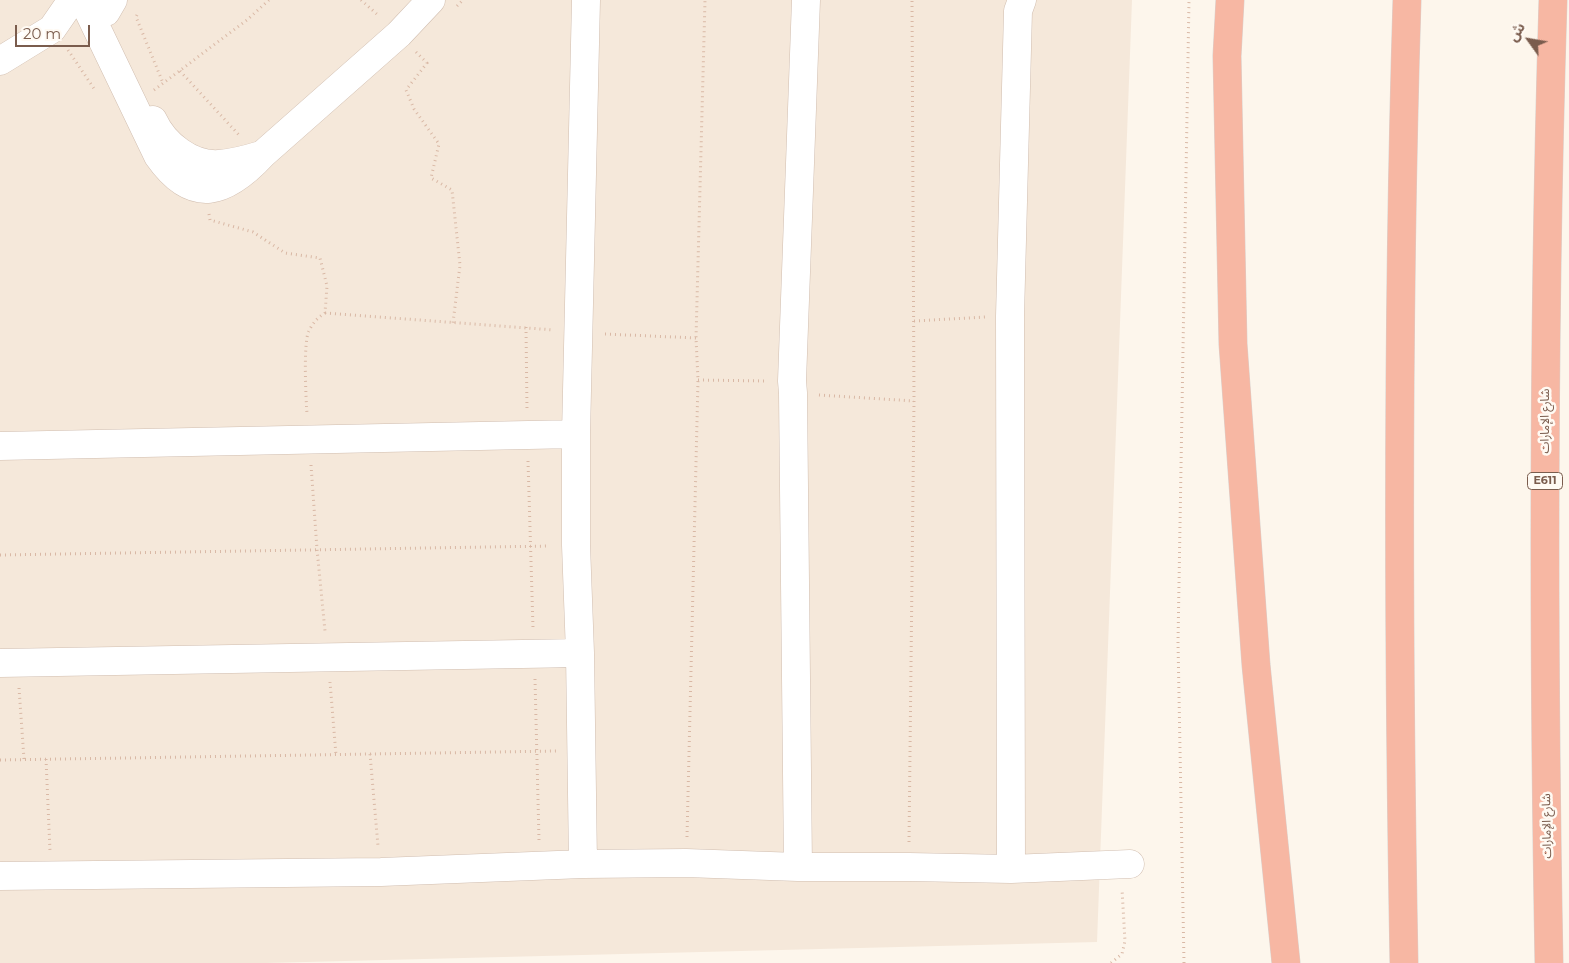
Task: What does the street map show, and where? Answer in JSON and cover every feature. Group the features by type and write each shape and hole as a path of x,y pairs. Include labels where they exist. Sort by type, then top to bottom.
{"highway":[{"path":"1230,0 1227,56 1232,344 1256,664 1286,963"},
{"path":"1404,963 1400,723 1399,420 1407,0"},
{"name":"شارع الإمارات","path":"1549,963 1545,733 1544,424 1553,0"}],"street":[{"path":"0,61 52,29 72,0"},
{"path":"583,864 580,653 576,545 576,434 586,0"},
{"path":"798,867 793,387 806,0"},
{"path":"101,9 158,156 183,184 209,189 233,182 399,34 443,4"},
{"path":"1011,869 1010,316 1018,4"},
{"path":"52,29 76,27 101,9"},
{"path":"101,9 154,91 156,127 172,146 193,159 217,164 263,154"},
{"path":"0,446 576,434"},
{"path":"9,663 580,653"},
{"path":"0,876 380,872 583,864 686,863 798,867 909,866 1011,869 1125,864"}],"path":[{"path":"139,9 136,18 154,91 269,0"},
{"path":"362,0 427,63 406,90 414,109 439,144 431,178 452,190 460,265 453,323"},
{"path":"443,4 463,0"},
{"path":"686,863 698,380 696,338 704,0"},
{"path":"909,866 914,401 912,0"},
{"path":"1184,963 1178,642 1189,0"},
{"path":"52,29 80,66 99,97"},
{"path":"180,71 243,139 263,154"},
{"path":"201,215 210,220 218,215"},
{"path":"325,314 526,327 577,333 696,338"},
{"path":"914,321 1010,316"},
{"path":"526,327 529,546 534,654 539,866"},
{"path":"698,380 793,387 914,401"},
{"path":"0,555 576,545"},
{"path":"9,663 24,759"},
{"path":"0,760 581,750"},
{"path":"370,754 380,872"},
{"path":"46,759 52,875"},
{"path":"1111,963 1122,954 1125,941 1125,864"}],"shaded area":[{"path":"0,0 1132,0 1097,942 266,963 0,963"}]}
